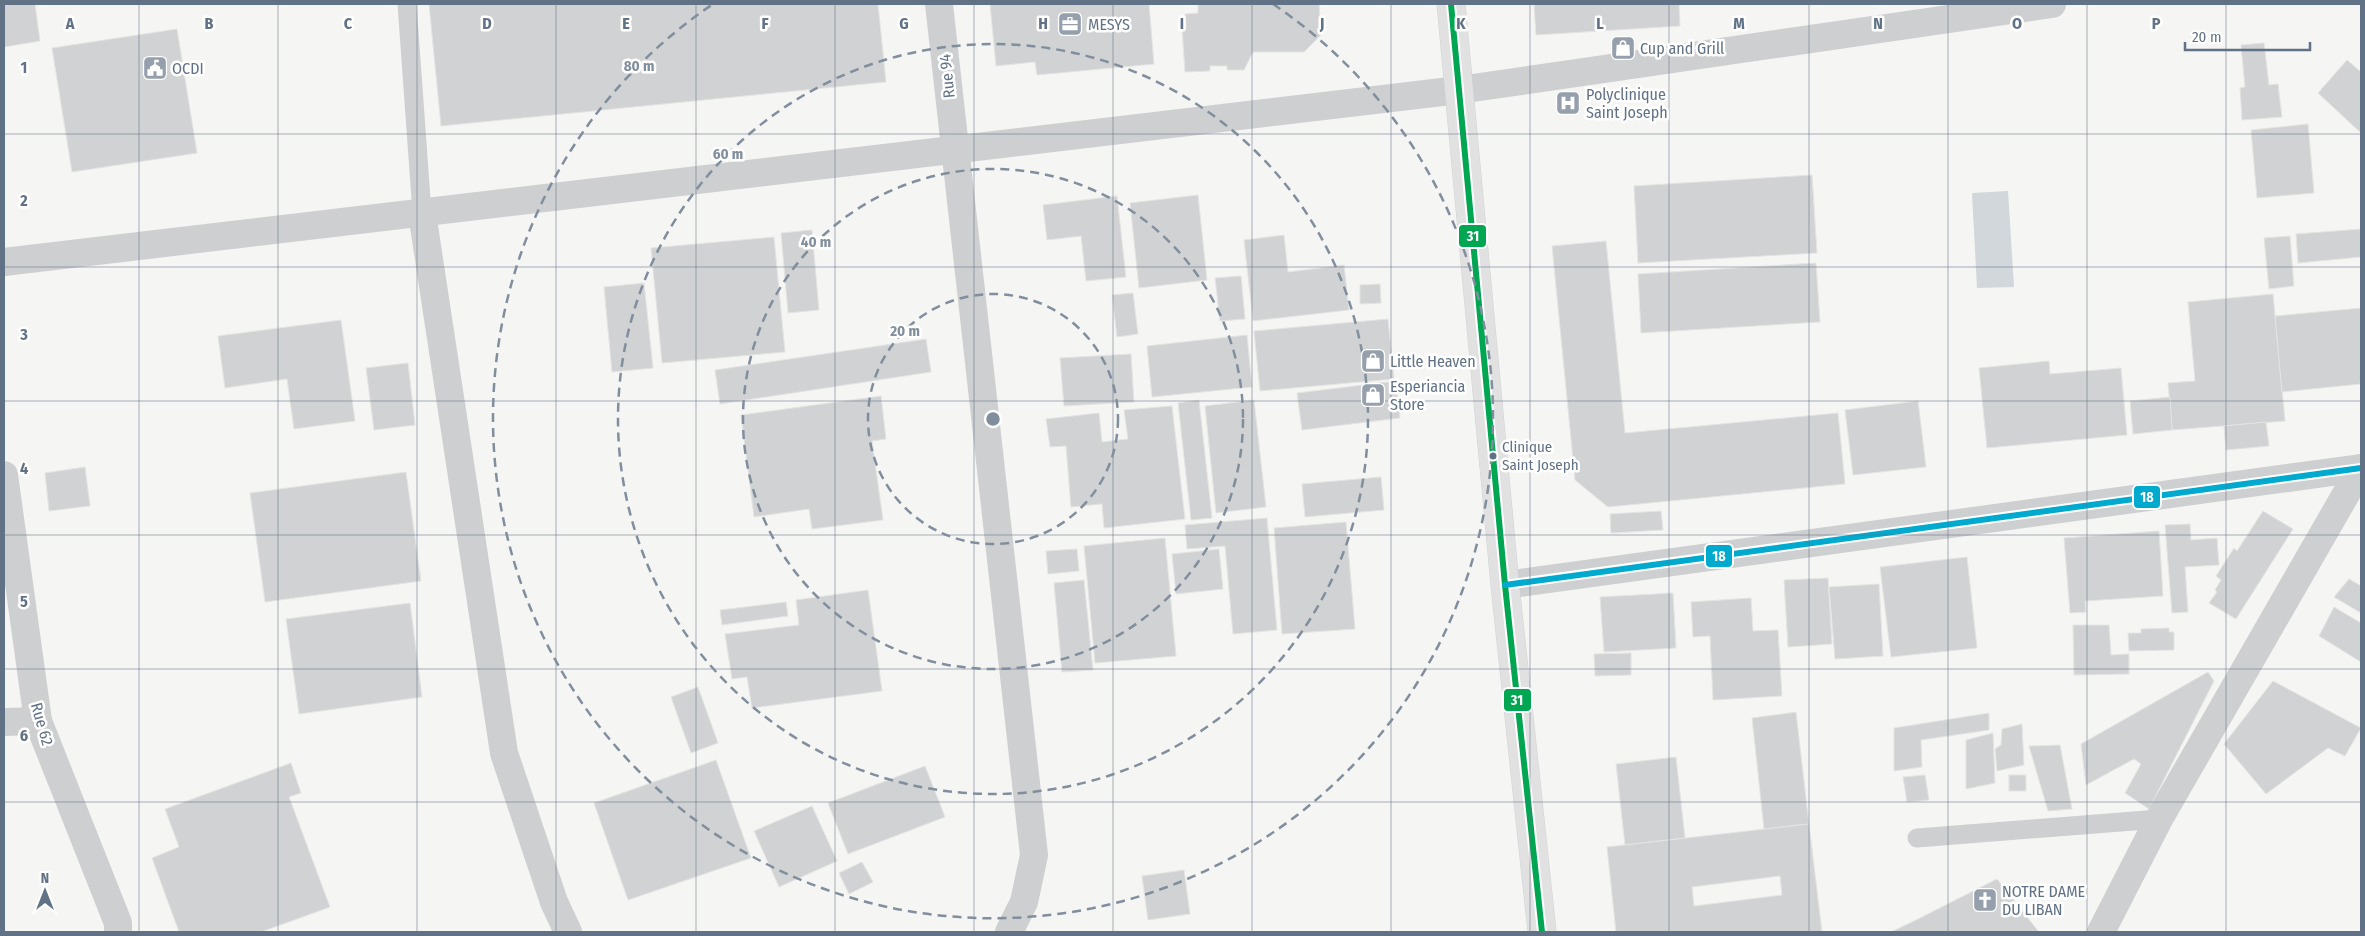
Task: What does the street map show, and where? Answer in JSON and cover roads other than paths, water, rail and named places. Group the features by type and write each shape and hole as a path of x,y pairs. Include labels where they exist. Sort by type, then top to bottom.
{"main road":[{"path":"1451,4 1505,585 1542,932"}],"street":[{"name":"Rue 94","path":"939,4 1034,855 1024,902 1009,932"},
{"path":"4,262 1458,90 2052,4"},
{"path":"422,214 504,753 554,902 568,932"},
{"path":"1505,585 2361,468"},
{"path":"2101,932 2159,819 2361,468"},
{"name":"Rue 62","path":"4,475 38,721 118,923 118,932"},
{"path":"4,722 38,721"}],"lane":[{"path":"407,4 422,214"},
{"path":"1917,838 2159,819"}],"place":[{"name":"MESYS","path":"1070,24"},
{"name":"Cup and Grill","path":"1623,48"},
{"name":"OCDI","path":"155,68"},
{"name":"Polyclinique Saint Joseph","path":"1568,103"},
{"name":"Little Heaven","path":"1373,361"},
{"name":"Esperiancia Store","path":"1373,395"},
{"name":"Clinique Saint Joseph","path":"1493,456"},
{"name":"NOTRE DAME DU LIBAN","path":"1985,900"}]}
